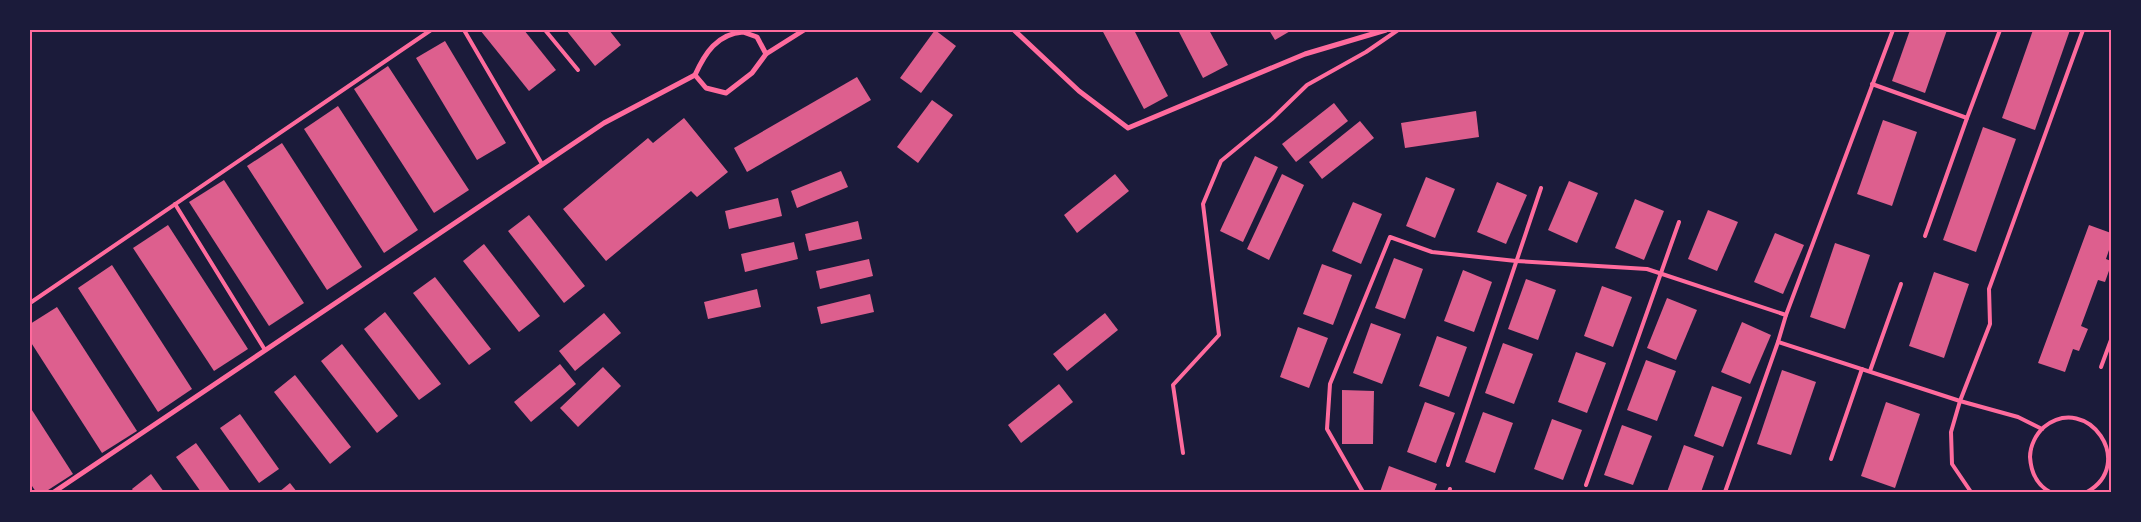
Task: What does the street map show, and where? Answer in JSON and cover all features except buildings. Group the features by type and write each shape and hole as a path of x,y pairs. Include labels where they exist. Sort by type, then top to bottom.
{"street":[{"path":"695,75 706,88 726,93 752,73 766,54 804,30"},
{"path":"1014,30 1079,91 1128,128 1304,54 1386,30"},
{"path":"54,492 604,123 695,75 701,61 714,45 729,33 742,32 757,37 766,54"}],"lane":[{"path":"30,303 430,30"},
{"path":"464,30 542,164"},
{"path":"545,30 578,70"},
{"path":"1183,453 1173,385 1219,335 1203,204 1221,161 1272,119 1308,85 1366,52 1398,30"},
{"path":"1725,492 1786,315 1893,30"},
{"path":"1925,236 2000,30"},
{"path":"1971,492 1952,464 1951,432 1960,401 1990,324 1989,289 2084,30"},
{"path":"1872,84 1967,118"},
{"path":"1448,465 1540,188"},
{"path":"175,204 266,350"},
{"path":"1586,485 1679,222"},
{"path":"1363,492 1327,429 1330,384 1390,237 1432,252 1516,261 1647,270 1786,315"},
{"path":"1870,372 1901,284"},
{"path":"2101,368 2111,340"},
{"path":"1778,342 2018,418 2042,429"},
{"path":"1831,459 1862,369"},
{"path":"2050,492 2035,478 2031,466 2030,452 2034,440 2042,429 2050,423 2067,418 2086,422 2097,430 2104,440 2108,453 2107,467 2102,479 2088,492"}]}
